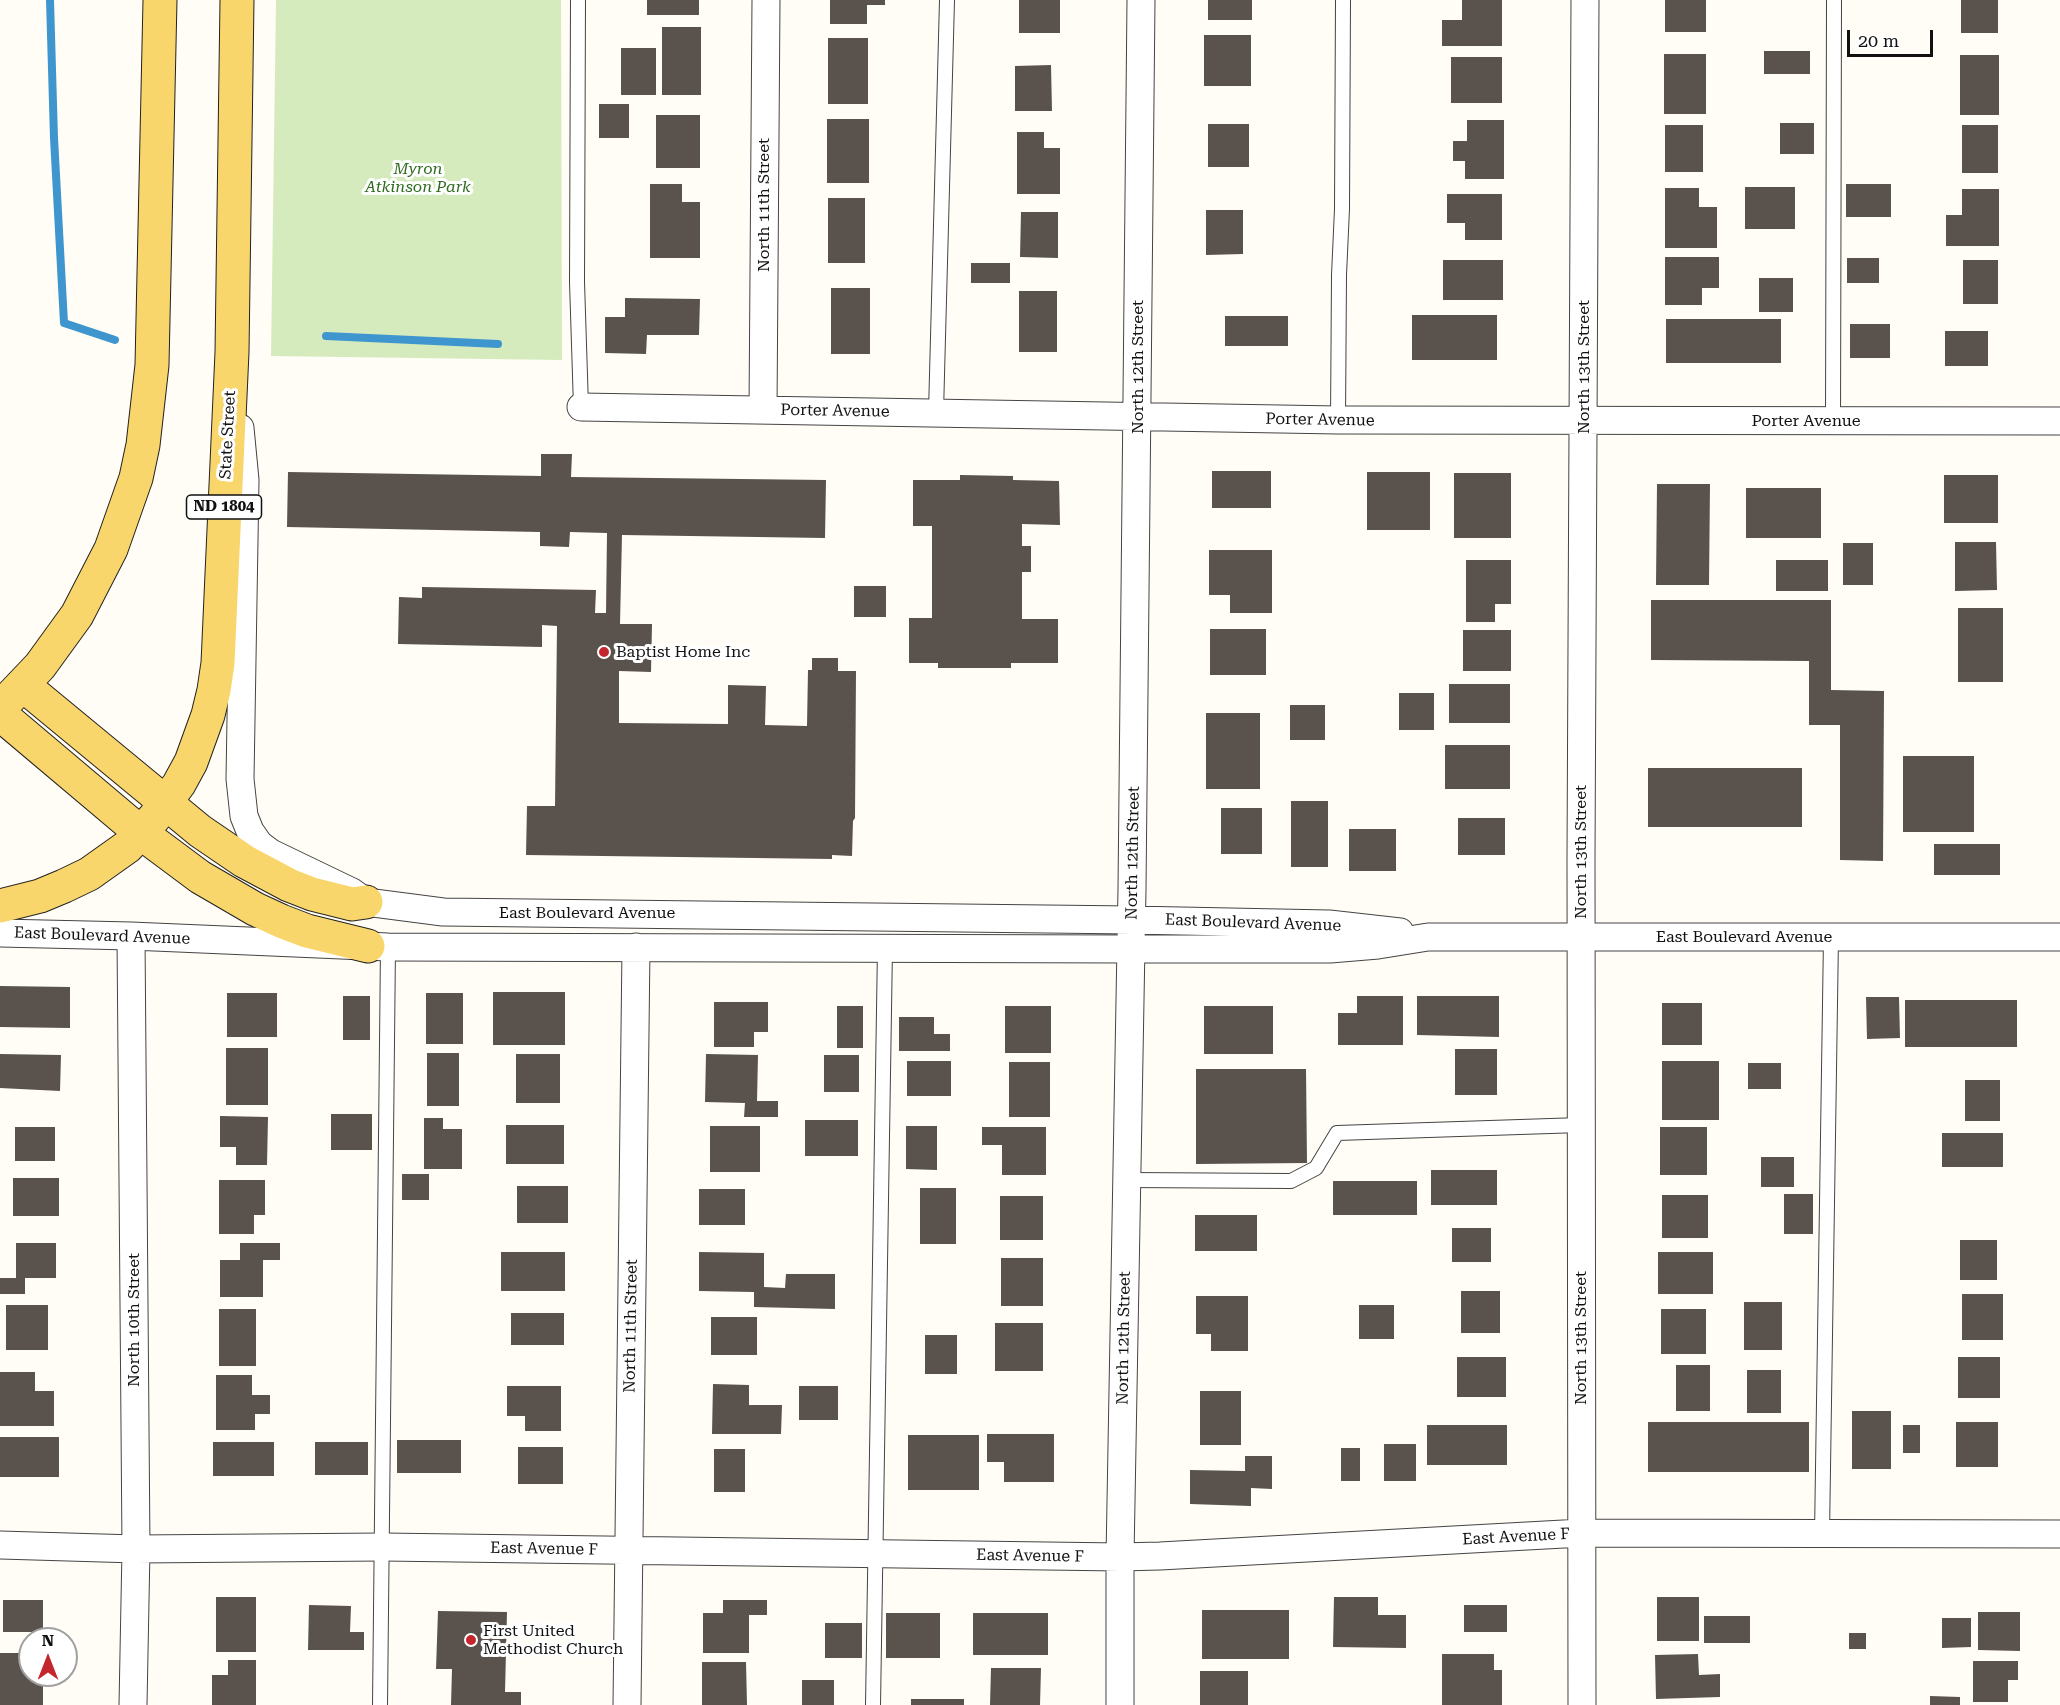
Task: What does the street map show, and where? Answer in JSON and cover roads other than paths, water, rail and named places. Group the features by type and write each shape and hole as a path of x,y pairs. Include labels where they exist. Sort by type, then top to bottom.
{"main road":[{"path":"160,0 152,365 143,445 136,478 111,549 77,615 57,643 11,696 166,804 221,846 273,877 333,900 352,904 366,903"},
{"name":"State Street","path":"0,906 40,896 89,874 118,855 141,833 166,804 191,762 214,690 218,663 232,352 237,0"},
{"path":"0,714 141,833 200,877 255,909 307,930 378,946"}],"street":[{"name":"North 11th Street","path":"763,410 766,0"},
{"name":"North 12th Street","path":"1119,1705 1132,920 1141,0"},
{"name":"North 13th Street","path":"1582,1705 1581,938 1585,0"},
{"name":"East Boulevard Avenue","path":"232,352 245,480 240,780 244,816 259,844 271,853 352,892 366,903 444,912 1329,924 1376,928 1428,937 2060,937"},
{"name":"Porter Avenue","path":"581,407 1338,420 2060,421"},
{"name":"East Boulevard Avenue","path":"0,933 378,946 1131,949 1330,949 1378,945 1428,937"},
{"name":"North 10th Street","path":"131,936 136,1549 133,1705"},
{"name":"North 11th Street","path":"627,1705 636,947"},
{"name":"East Avenue F","path":"0,1545 136,1549 384,1547 1120,1557 1195,1555 1582,1533 2060,1534"}],"lane":[{"path":"578,0 578,282 581,407"},
{"path":"936,412 947,0"},
{"path":"1338,420 1343,0"},
{"path":"1833,421 1834,0"},
{"path":"1822,1534 1831,937"},
{"path":"378,946 384,1547 381,1705"},
{"path":"873,1705 885,947"},
{"path":"1127,1180 1291,1181 1316,1168 1337,1133 1581,1125"}],"waterway":[{"path":"50,0 54,138 64,323 115,340"},
{"path":"326,336 498,344"}],"place":[{"name":"Baptist Home Inc","path":"604,652"},
{"name":"First United Methodist Church","path":"471,1640"}],"park label":[{"name":"Myron Atkinson Park","path":"418,178"}]}
